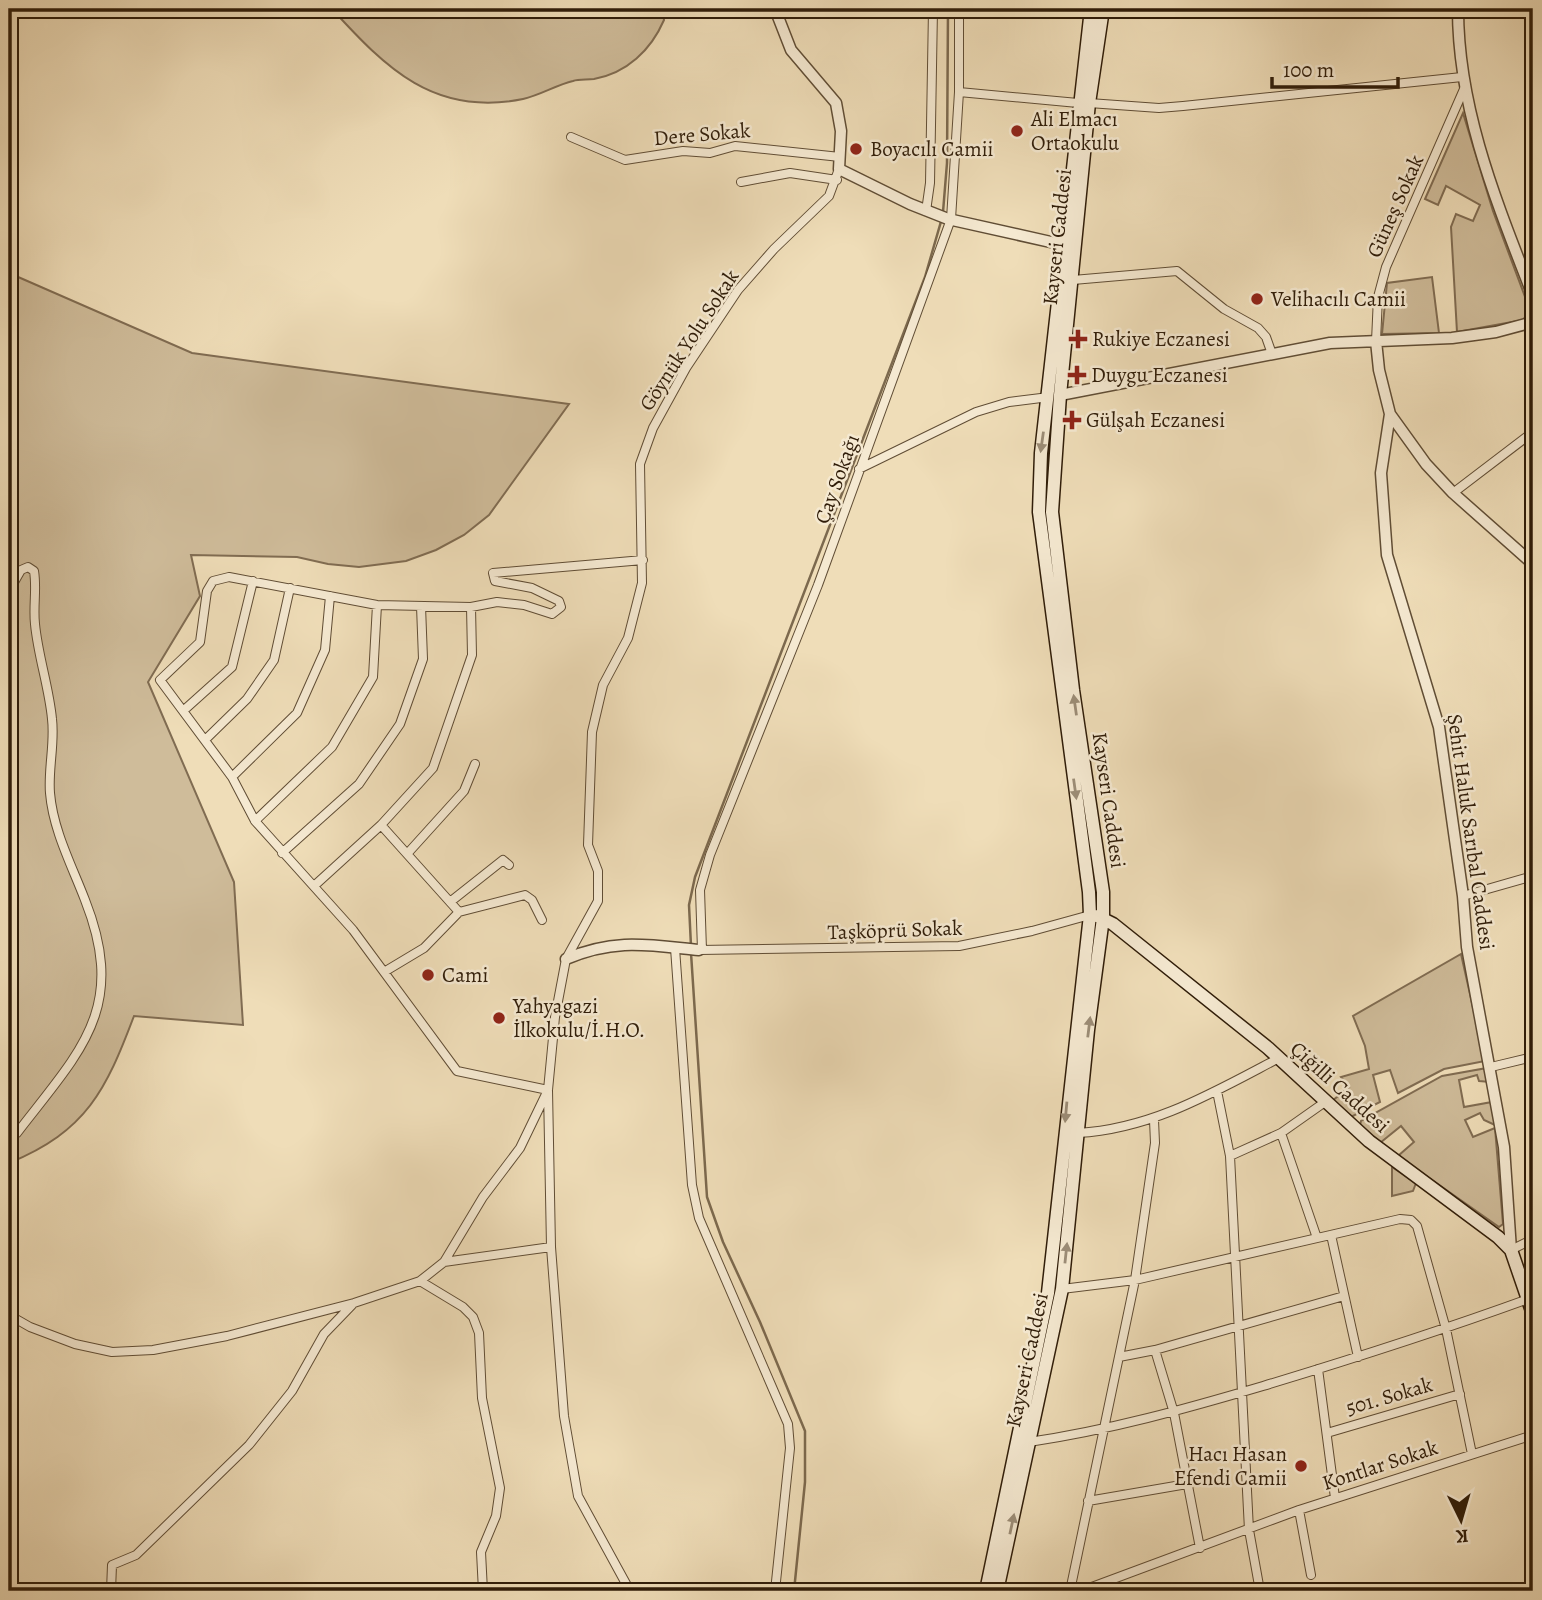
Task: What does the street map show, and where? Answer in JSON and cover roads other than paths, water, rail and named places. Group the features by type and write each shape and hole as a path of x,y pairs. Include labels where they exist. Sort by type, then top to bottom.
{"main road":[{"name":"Kayseri Caddesi","path":"986,1591 1048,1293 1090,915 1038,512 1041,453 1054,396 1073,280 1091,9"},
{"name":"Kayseri Caddesi","path":"998,1591 1062,1289 1103,918 1102,892 1073,690 1052,512 1054,396 1064,245 1084,103 1103,9"},
{"name":"Çiğilli Caddesi","path":"1090,915 1103,918 1279,1058 1370,1141 1511,1250"},
{"path":"1511,1250 1533,1314"}],"street":[{"path":"775,9 791,50 836,103 841,122 838,169"},
{"path":"928,212 933,9"},
{"name":"Çay Sokağı","path":"700,950 700,890 710,855 818,585 949,219 958,92 959,9"},
{"path":"1458,9 1464,89 1494,194 1533,296"},
{"path":"958,92 1159,108 1462,77"},
{"name":"Güneş Sokak","path":"1377,341 1378,297 1386,267 1464,89"},
{"name":"Dere Sokak","path":"571,137 625,160 683,151 710,153 735,146 838,169"},
{"path":"741,182 790,173 838,169 928,212 1009,235 1064,245"},
{"name":"Göynük Yolu Sokak","path":"548,1090 555,1017 566,959 598,901 598,871 587,845 592,732 603,685 628,638 642,583 643,560 638,504 640,464 653,428 686,368 738,290 774,249 829,196 838,169"},
{"path":"1073,280 1177,271 1224,309 1258,328 1266,337 1272,354"},
{"path":"859,469 976,412 1009,402 1054,396 1330,343 1452,338 1496,332 1533,322"},
{"name":"Şehit Haluk Sarıbal Caddesi","path":"1377,341 1379,370 1390,414 1381,473 1387,555 1439,727 1463,896 1467,947 1504,1147 1511,1250"},
{"path":"1390,414 1426,464 1452,494 1533,564"},
{"path":"1452,494 1533,432"},
{"path":"548,1090 457,1071 353,930 255,821 232,777 160,680 200,642 209,586 223,576 377,605 471,607 497,602 524,605 552,614 561,607 559,601 532,588 495,581 492,577 496,571 550,570 643,560"},
{"path":"9,591 21,570 28,567 34,571 35,623 52,720 50,794 64,848 88,907 100,949 103,985 96,1019 83,1047 17,1133 9,1138"},
{"path":"183,711 232,667 253,581"},
{"path":"206,739 247,699 274,660 290,588"},
{"path":"232,777 297,713 325,650 330,596"},
{"path":"255,821 332,747 373,677 377,605"},
{"path":"282,853 359,784 400,724 423,659 421,606"},
{"path":"314,886 381,825 433,768 472,655 471,607"},
{"path":"408,854 464,791 475,764"},
{"path":"381,825 459,912"},
{"path":"450,902 503,860 509,865"},
{"path":"1463,896 1533,876"},
{"path":"384,972 424,948 459,912 525,895 532,900 542,920"},
{"name":"Taşköprü Sokak","path":"700,950 959,946 1032,931 1090,915"},
{"path":"566,959 585,950 627,942 700,950"},
{"path":"675,948 692,1185 699,1218 788,1424 790,1448 775,1591"},
{"path":"1491,1067 1533,1057"},
{"path":"1078,1133 1118,1129 1154,1120 1279,1058"},
{"path":"548,1090 551,1247 564,1416 578,1496 630,1591"},
{"path":"9,1315 30,1327 75,1344 113,1352 153,1350 227,1336 354,1303 420,1281 444,1262 483,1197 520,1148 548,1090"},
{"path":"1217,1091 1230,1156 1249,1530 1260,1591"},
{"path":"1230,1156 1281,1133 1325,1102"},
{"path":"1070,1591 1135,1280 1155,1143 1154,1120"},
{"path":"1281,1133 1317,1238"},
{"path":"1062,1289 1135,1280 1401,1219 1413,1222 1446,1329 1472,1454"},
{"path":"1331,1235 1358,1357"},
{"path":"1511,1250 1533,1240"},
{"path":"444,1262 551,1247"},
{"path":"420,1281 463,1307 473,1317 479,1333 482,1398 500,1488 496,1516 481,1552 483,1591"},
{"path":"1119,1357 1155,1350 1344,1296"},
{"path":"1029,1442 1102,1430 1174,1413 1446,1329 1528,1299"},
{"path":"111,1591 113,1565 136,1555 249,1445 292,1391 324,1334 354,1303"},
{"path":"1155,1350 1174,1413 1200,1548"},
{"path":"1318,1369 1335,1498"},
{"name":"501. Sokak","path":"1327,1433 1460,1394"},
{"name":"Kontlar Sokak","path":"1082,1591 1299,1510 1533,1435"},
{"path":"1088,1501 1187,1484"},
{"path":"1299,1510 1311,1575"}],"waterway":[{"path":"943,212 947,163 948,9"},
{"path":"691,946 689,905 695,877 925,277 942,218"},
{"path":"691,953 707,1197 723,1242 760,1322 805,1431 805,1482 794,1591"}],"place":[{"name":"Ali Elmacı Ortaokulu","path":"1017,131"},
{"name":"Boyacılı Camii","path":"856,149"},
{"name":"Velihacılı Camii","path":"1257,299"},
{"name":"Rukiye Eczanesi","path":"1078,339"},
{"name":"Duygu Eczanesi","path":"1077,375"},
{"name":"Gülşah Eczanesi","path":"1072,420"},
{"name":"Cami","path":"428,975"},
{"name":"Yahyagazi İlkokulu/İ.H.O.","path":"499,1018"},
{"name":"Hacı Hasan Efendi Camii","path":"1301,1466"}]}
